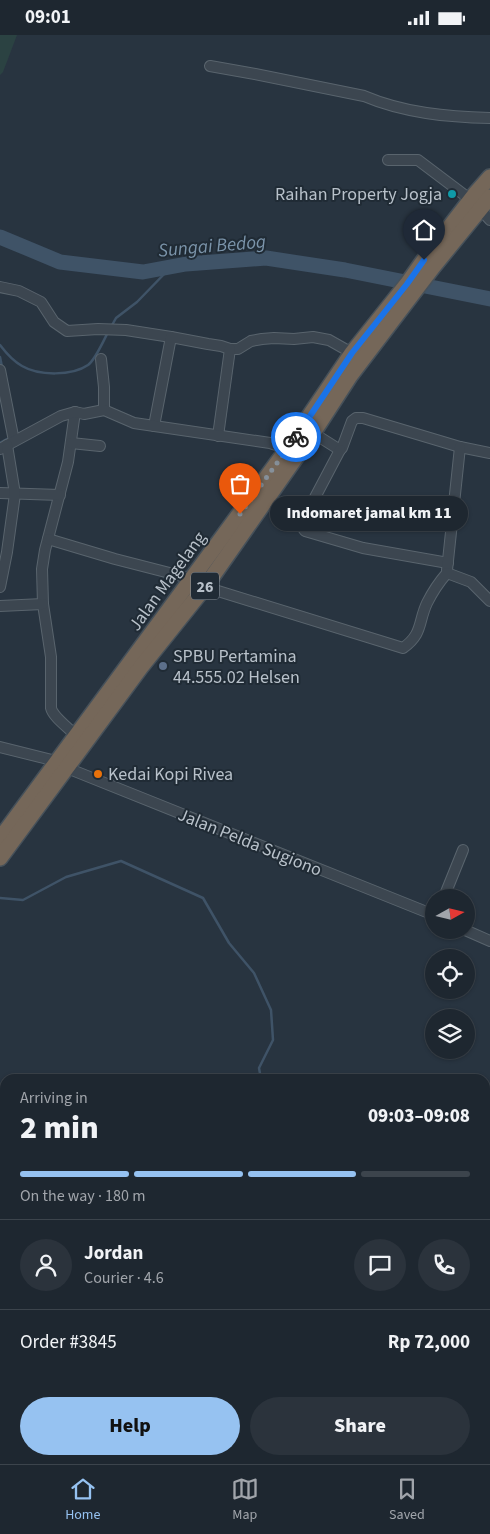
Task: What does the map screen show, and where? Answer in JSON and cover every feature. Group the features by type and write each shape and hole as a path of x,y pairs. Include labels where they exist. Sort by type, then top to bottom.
{"highway":[{"name":"Jalan Magelang","path":"480,210 490,177"},
{"name":"Jalan Magelang","path":"222,548 312,433 398,303 428,263 480,210 490,197"},
{"name":"Jalan Magelang","path":"0,839 141,667 352,353 398,303"},
{"name":"Jalan Magelang","path":"0,858 62,765 76,736 199,583"}],"street":[{"path":"210,66 255,73 364,96 381,103 427,113 466,118 490,118"},
{"path":"388,160 418,160 480,210"},
{"path":"0,287 20,291 41,302 54,322 67,331 126,330 230,349 238,349 251,341 274,338 294,339 313,337 329,340 352,353"},
{"path":"154,426 171,337"},
{"path":"218,436 230,349"},
{"path":"101,359 104,410"},
{"path":"0,370 7,445 14,493 0,587"},
{"path":"7,445 61,416 75,412 84,414 104,410 134,423 218,436 253,439 279,446 285,452"},
{"path":"75,412 68,462 42,569 43,604 51,657 51,708 52,712 76,736"},
{"path":"490,453 460,447 363,418 356,418 352,421 342,448 302,522 302,527 305,531 363,548 448,568 471,582 490,601"},
{"path":"312,433 340,450"},
{"path":"71,443 100,446"},
{"path":"48,539 199,583 404,648 413,642 426,604 448,568 460,447"},
{"path":"0,493 60,495"},
{"path":"0,606 43,604"},
{"name":"Jalan Pelda Sugiono","path":"0,747 62,765 425,911"},
{"path":"447,889 463,849"},
{"path":"475,934 490,941"}],"green space":[{"path":"0,35 17,35 3,72 0,75"}],"waterway":[{"name":"Sungai Bedog","path":"0,237 60,262 143,272 186,264 266,258 345,270 490,299"},
{"path":"111,327 116,318 137,302 171,267"},
{"path":"0,345 7,354 22,366 37,372 65,373 88,365 99,350 108,332"},
{"path":"0,357 2,367"},
{"path":"0,443 7,439"},
{"path":"0,898 23,900 66,877 121,861 203,898 229,943 254,973 271,1010 273,1040 259,1068 260,1074"}],"way so far":[{"path":"240,514 296,437"}],"place":[{"name":"Raihan Property Jogja","path":"452,194"},
{"name":"Indomaret jamal km 11","path":"240,514"},
{"name":"SPBU Pertamina 44.555.02 Helsen","path":"163,666"},
{"name":"Kedai Kopi Rivea","path":"98,774"}],"route":[{"path":"296,437 352,353 424,260"}]}
